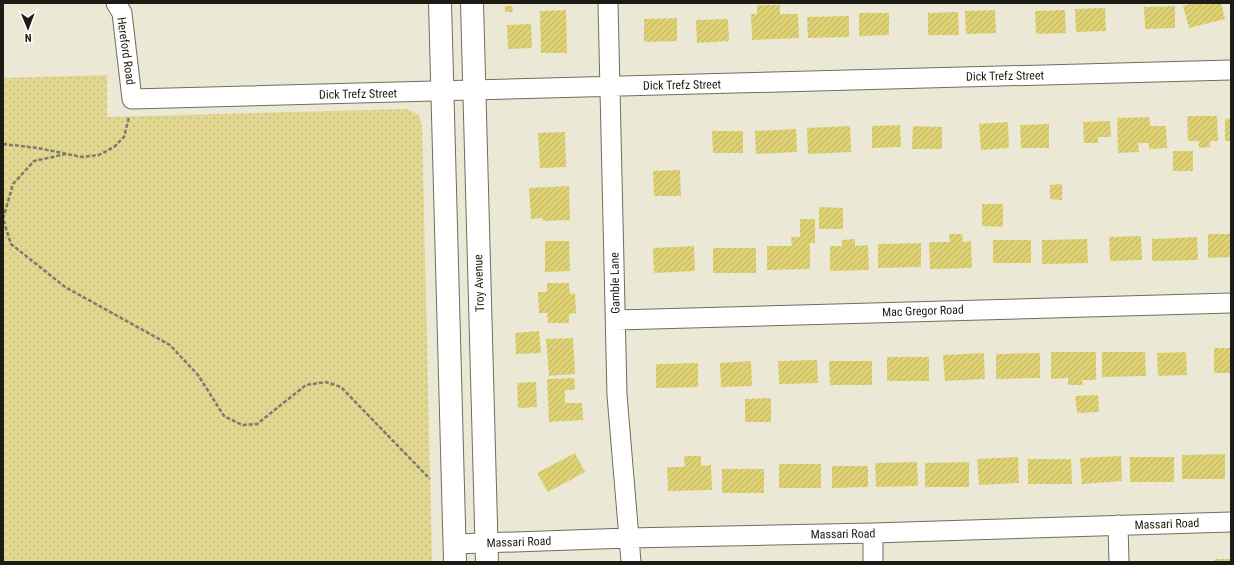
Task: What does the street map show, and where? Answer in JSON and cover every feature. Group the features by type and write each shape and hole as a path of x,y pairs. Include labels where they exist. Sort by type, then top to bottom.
{"main road":[{"path":"440,3 455,553"},
{"name":"Troy Avenue","path":"472,3 487,552"}],"street":[{"name":"Hereford Road","path":"116,3 122,13 132,99"},
{"name":"Gamble Lane","path":"608,3 617,396 630,562"},
{"name":"Dick Trefz Street","path":"132,99 1231,70"},
{"name":"Mac Gregor Road","path":"616,320 1231,303"},
{"name":"Massari Road","path":"455,553 487,552 628,538 873,533 1231,522"},
{"path":"1118,525 1119,562"},
{"path":"873,533 873,562"}],"path":[{"path":"3,144 38,148 82,157 99,155 114,148 124,137 132,99"},
{"path":"66,154 34,161 14,184 3,219 11,244 65,287 170,345 198,375 224,416 242,425 257,424 306,385 326,382 341,387 430,479"}],"shaded area":[{"path":"107,75 107,117 407,109 419,115 422,126 432,562 3,562 3,78"}],"building":[{"path":"1193,3 1221,3 1225,19 1189,28 1183,6"},
{"path":"757,5 780,5 780,14 798,14 799,38 752,40 751,14 757,14"},
{"path":"505,6 512,6 513,12 505,12"},
{"path":"1175,6 1175,28 1145,29 1144,7"},
{"path":"1105,8 1106,31 1076,32 1075,9"},
{"path":"566,10 567,53 541,53 540,11"},
{"path":"995,10 996,33 966,34 965,11"},
{"path":"1065,10 1066,33 1036,34 1035,11"},
{"path":"958,12 959,35 928,35 928,13"},
{"path":"859,13 889,13 889,35 859,36"},
{"path":"849,16 849,37 808,38 807,17"},
{"path":"677,18 677,41 644,42 644,19"},
{"path":"728,19 729,41 697,43 696,20"},
{"path":"531,24 532,48 508,49 507,25"},
{"path":"1187,116 1217,116 1218,141 1210,141 1210,147 1199,148 1199,141 1188,141"},
{"path":"1149,117 1150,126 1166,126 1167,148 1149,149 1149,143 1138,143 1139,152 1118,153 1117,118"},
{"path":"1231,118 1231,141 1225,141 1225,119"},
{"path":"1110,121 1111,137 1098,137 1098,143 1084,143 1083,122"},
{"path":"1008,122 1009,148 981,150 979,124"},
{"path":"1049,124 1049,148 1021,148 1020,125"},
{"path":"900,125 901,147 872,148 872,126"},
{"path":"850,126 851,152 808,154 807,128"},
{"path":"913,126 942,127 942,149 912,149"},
{"path":"796,129 797,152 756,154 755,131"},
{"path":"712,131 743,131 743,153 713,153"},
{"path":"565,132 566,167 540,168 538,133"},
{"path":"1173,151 1193,151 1193,171 1173,171"},
{"path":"680,170 681,196 654,196 653,171"},
{"path":"1062,184 1062,200 1050,199 1050,185"},
{"path":"569,186 570,220 543,221 543,218 531,219 529,188"},
{"path":"982,204 1003,204 1003,227 982,226"},
{"path":"819,207 843,208 843,229 819,229"},
{"path":"800,219 815,219 815,243 810,243 810,269 767,270 767,246 792,246 791,237 800,237"},
{"path":"949,234 962,234 963,242 971,241 972,268 930,269 929,242 950,242"},
{"path":"1208,234 1231,234 1231,257 1208,258"},
{"path":"1141,236 1142,260 1110,261 1109,237"},
{"path":"1197,237 1198,260 1152,261 1152,239"},
{"path":"855,239 855,246 868,245 869,270 830,271 830,246 842,246 842,240"},
{"path":"1087,239 1088,263 1042,264 1042,240"},
{"path":"993,240 1031,240 1031,263 993,263"},
{"path":"545,241 569,241 570,271 545,272"},
{"path":"921,243 921,267 878,268 878,244"},
{"path":"694,246 695,271 654,273 653,248"},
{"path":"713,248 756,248 756,273 713,273"},
{"path":"547,283 569,283 570,294 575,293 576,313 569,314 569,323 548,323 547,313 539,313 538,292 547,292"},
{"path":"539,331 541,353 516,354 515,333"},
{"path":"573,338 575,374 549,376 546,339"},
{"path":"1214,348 1231,348 1231,373 1214,373"},
{"path":"1051,352 1096,352 1096,380 1082,380 1083,385 1068,385 1068,378 1051,379"},
{"path":"1102,352 1145,352 1146,376 1102,377"},
{"path":"1186,352 1187,375 1158,376 1157,353"},
{"path":"984,353 985,379 945,381 943,355"},
{"path":"1040,353 1040,378 996,379 996,354"},
{"path":"887,357 929,357 929,381 887,381"},
{"path":"817,360 818,383 779,384 778,361"},
{"path":"751,361 752,386 721,387 720,363"},
{"path":"829,361 872,361 872,385 830,385"},
{"path":"698,363 698,387 656,388 656,364"},
{"path":"574,378 575,390 565,390 565,403 582,403 583,420 549,422 547,379"},
{"path":"536,382 537,407 518,408 517,383"},
{"path":"1098,395 1099,412 1077,413 1075,396"},
{"path":"771,398 771,422 745,422 745,399"},
{"path":"575,453 585,472 548,492 537,473"},
{"path":"1225,454 1225,479 1182,479 1182,455"},
{"path":"684,456 701,456 701,466 711,465 712,490 668,491 667,467 685,467"},
{"path":"1121,456 1122,481 1082,484 1080,458"},
{"path":"1018,457 1019,483 979,485 977,459"},
{"path":"1130,457 1174,457 1174,482 1130,482"},
{"path":"1028,459 1071,459 1072,484 1028,484"},
{"path":"917,462 918,486 876,487 875,463"},
{"path":"969,462 969,487 925,487 925,463"},
{"path":"779,464 821,464 821,488 779,488"},
{"path":"832,466 868,466 868,487 832,488"},
{"path":"722,469 764,469 764,493 722,493"},
{"path":"1215,559 1231,559 1231,562 1215,562"}]}
